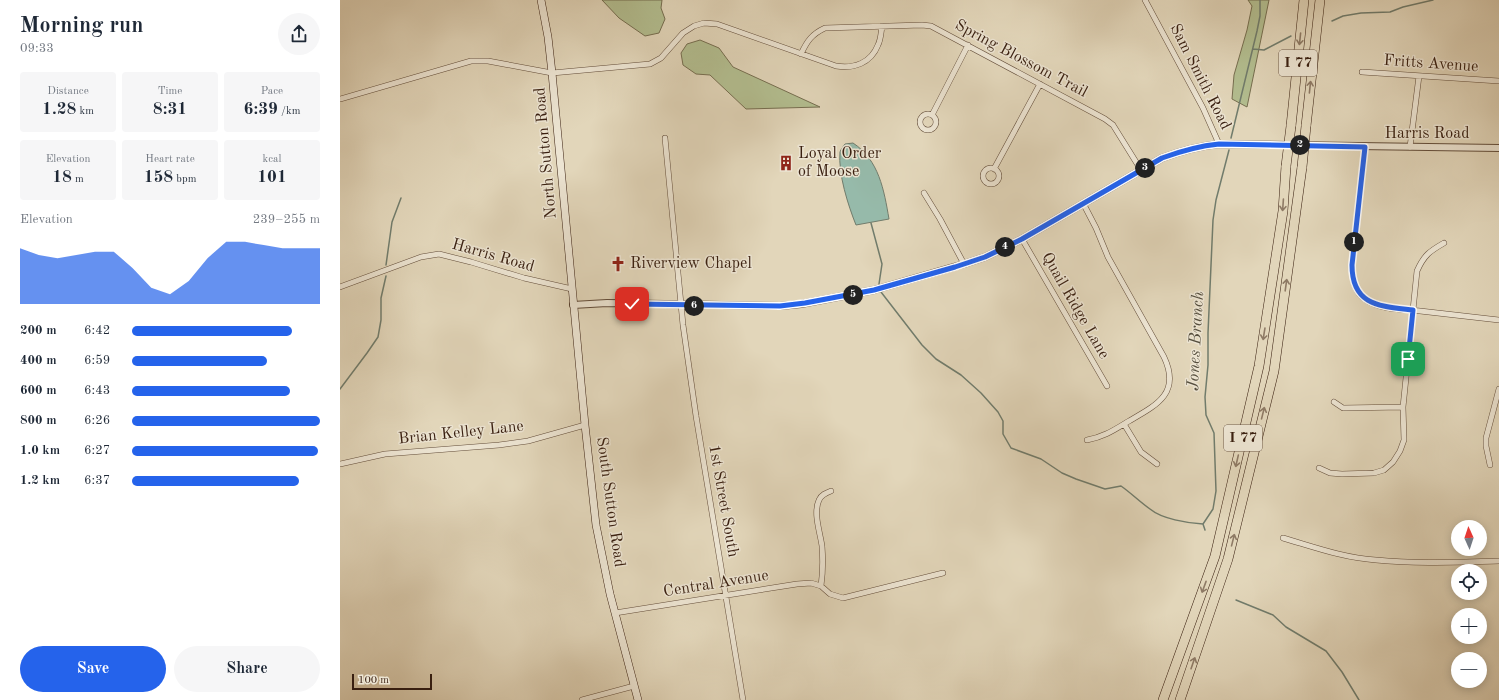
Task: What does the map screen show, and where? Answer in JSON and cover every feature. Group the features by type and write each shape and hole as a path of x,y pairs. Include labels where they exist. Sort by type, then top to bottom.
{"highway":[{"name":"I 77","path":"1163,700 1216,556 1260,366 1282,218 1286,166 1304,0"},
{"name":"I 77","path":"1181,699 1228,558 1274,370 1302,167 1320,0"}],"main road":[{"name":"North Sutton Road","path":"541,0 548,37 552,73 573,305"},
{"name":"South Sutton Road","path":"573,305 584,425 596,525 615,613 638,700"}],"street":[{"name":"Sam Smith Road","path":"1145,0 1203,108 1219,144"},
{"path":"340,99 471,61 488,62 552,73 650,64 662,58 683,33 694,26 704,23 718,24 801,54 846,68 858,65 867,60 876,51 882,26"},
{"name":"Spring Blossom Trail","path":"801,54 808,40 816,32 825,28 931,26 1105,119 1113,125 1141,170"},
{"path":"932,115 968,45"},
{"name":"Fritts Avenue","path":"1362,72 1499,81"},
{"path":"1410,147 1419,76"},
{"path":"994,170 1040,84"},
{"name":"1st Street South","path":"665,138 681,305 696,416 743,700"},
{"name":"Harris Road","path":"573,305 607,303 780,306 801,304 874,290 985,257 1022,239 1162,158 1182,150 1200,146 1219,144 1499,148"},
{"path":"1365,147 1352,265 1354,285 1359,294 1366,300 1384,307 1499,320"},
{"path":"924,193 964,264"},
{"path":"1083,203 1096,228 1108,257 1169,366 1170,378 1162,399 1153,407 1101,437 1087,440"},
{"name":"Quail Ridge Lane","path":"1022,239 1107,386"},
{"path":"1319,468 1330,473 1374,473 1384,470 1393,462 1400,451 1404,440 1403,407 1418,271 1422,260 1429,252 1444,243"},
{"name":"Harris Road","path":"340,287 421,257 438,254 544,283 572,289"},
{"path":"1490,465 1486,438 1499,389"},
{"path":"1334,402 1343,408 1403,407"},
{"path":"1124,424 1141,452 1157,464"},
{"name":"Brian Kelley Lane","path":"340,464 385,454 499,445 528,441 584,425"},
{"path":"831,491 819,498 817,509 822,546 823,570 821,586 830,594 842,598 943,573"},
{"path":"1283,538 1343,555 1375,560 1413,562 1499,561"},
{"name":"Central Avenue","path":"615,613 797,584 811,583 821,586"},
{"path":"582,700 634,686"}],"shaded area":[{"path":"602,0 662,0 661,8 665,19 659,33 645,36 619,18"},
{"path":"1248,0 1269,0 1247,107 1232,99 1234,75 1247,30 1252,6"},
{"path":"700,40 719,48 733,67 820,107 746,109 710,75 696,74 683,65 681,53 687,44"},
{"path":"853,143 869,158 879,176 889,219 856,225 844,189 840,161 841,149 845,144"}],"waterway":[{"name":"Jones Branch","path":"1231,138 1257,31 1260,16 1260,0"},
{"path":"1332,21 1343,16 1361,13 1390,12 1403,7 1433,0"},
{"path":"1253,49 1264,50 1291,36"},
{"name":"Jones Branch","path":"1203,524 1213,509 1216,491 1214,433 1206,415 1205,397 1208,365 1213,220 1216,200 1229,150"},
{"path":"386,265 392,222 401,198"},
{"path":"871,223 882,264 879,284"},
{"path":"340,389 378,337 381,320 381,298 386,276"},
{"path":"881,292 922,345 936,359 961,375 981,393 998,412 1003,421 1003,434 1011,448 1041,459 1062,473 1076,479 1105,489 1121,486 1146,506 1168,518 1203,524"},
{"name":"Jones Branch","path":"1203,524 1205,530"},
{"name":"Jones Branch","path":"1236,600 1273,615 1286,627 1326,651 1342,672 1359,700"}],"place":[{"name":"Loyal Order of Moose","path":"786,163"},
{"name":"Riverview Chapel","path":"618,264"}],"route":[{"path":"632,304 780,306 801,304 857,294 955,267 985,257 1022,239 1162,158 1182,150 1219,144 1365,147 1352,276 1354,285 1359,294 1366,300 1384,307 1413,310 1408,359"}]}
